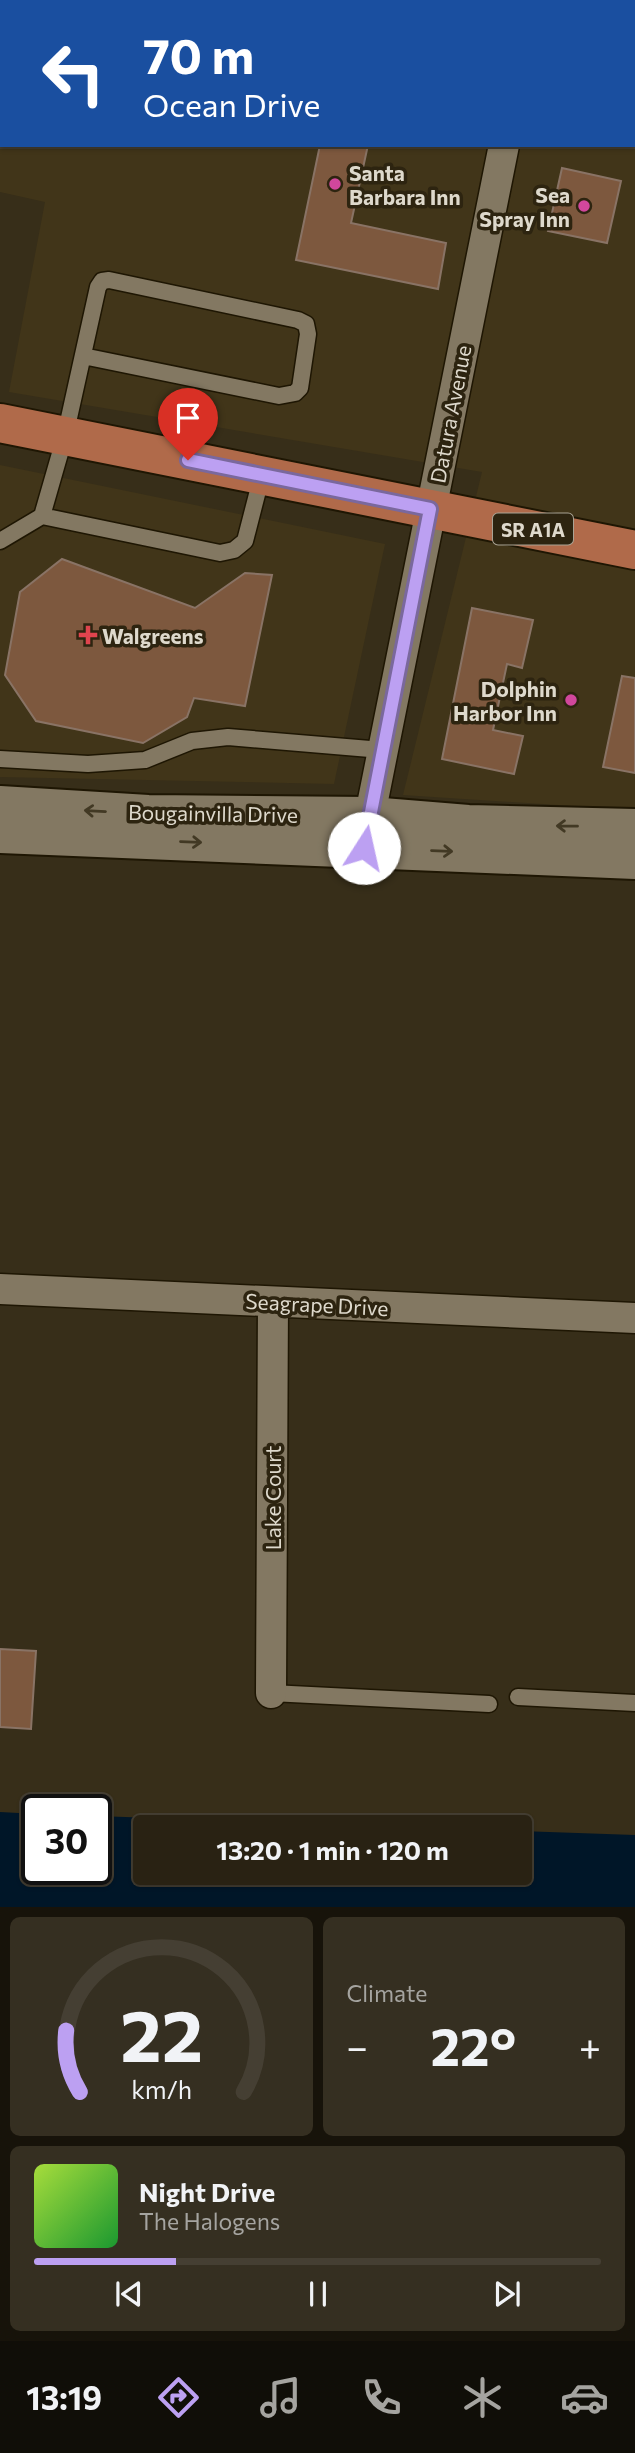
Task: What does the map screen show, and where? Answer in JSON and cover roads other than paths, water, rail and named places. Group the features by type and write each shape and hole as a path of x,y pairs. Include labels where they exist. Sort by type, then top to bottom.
{"main road":[{"name":"SR A1A","path":"0,423 635,550"}],"street":[{"name":"Datura Avenue","path":"367,832 504,147"},
{"name":"Bougainvilla Drive","path":"0,805 367,832 635,860"},
{"name":"Bougainvilla Drive","path":"0,834 367,832 468,824 635,828"},
{"name":"Seagrape Drive","path":"0,1289 635,1318"},
{"name":"Lake Court","path":"271,1693 273,1302"}],"lane":[{"path":"42,516 65,436 98,287 102,281 110,280 298,320 306,324 308,334 300,387 295,393 279,396 83,356"},
{"path":"0,541 42,516 220,553 234,550 245,541 262,475"},
{"path":"0,759 89,764 145,760 192,741 228,737 382,750"},
{"path":"0,820 0,834"},
{"path":"271,1693 489,1704"},
{"path":"518,1697 635,1703"}],"water":[{"path":"0,1812 21,1813 21,1885 112,1885 112,1817 133,1817 133,1885 532,1885 532,1831 635,1835 635,1907 0,1907"}],"place":[{"name":"Santa Barbara Inn","path":"335,184"},
{"name":"Sea Spray Inn","path":"584,206"},
{"name":"Walgreens","path":"88,635"},
{"name":"Dolphin Harbor Inn","path":"571,700"}]}
